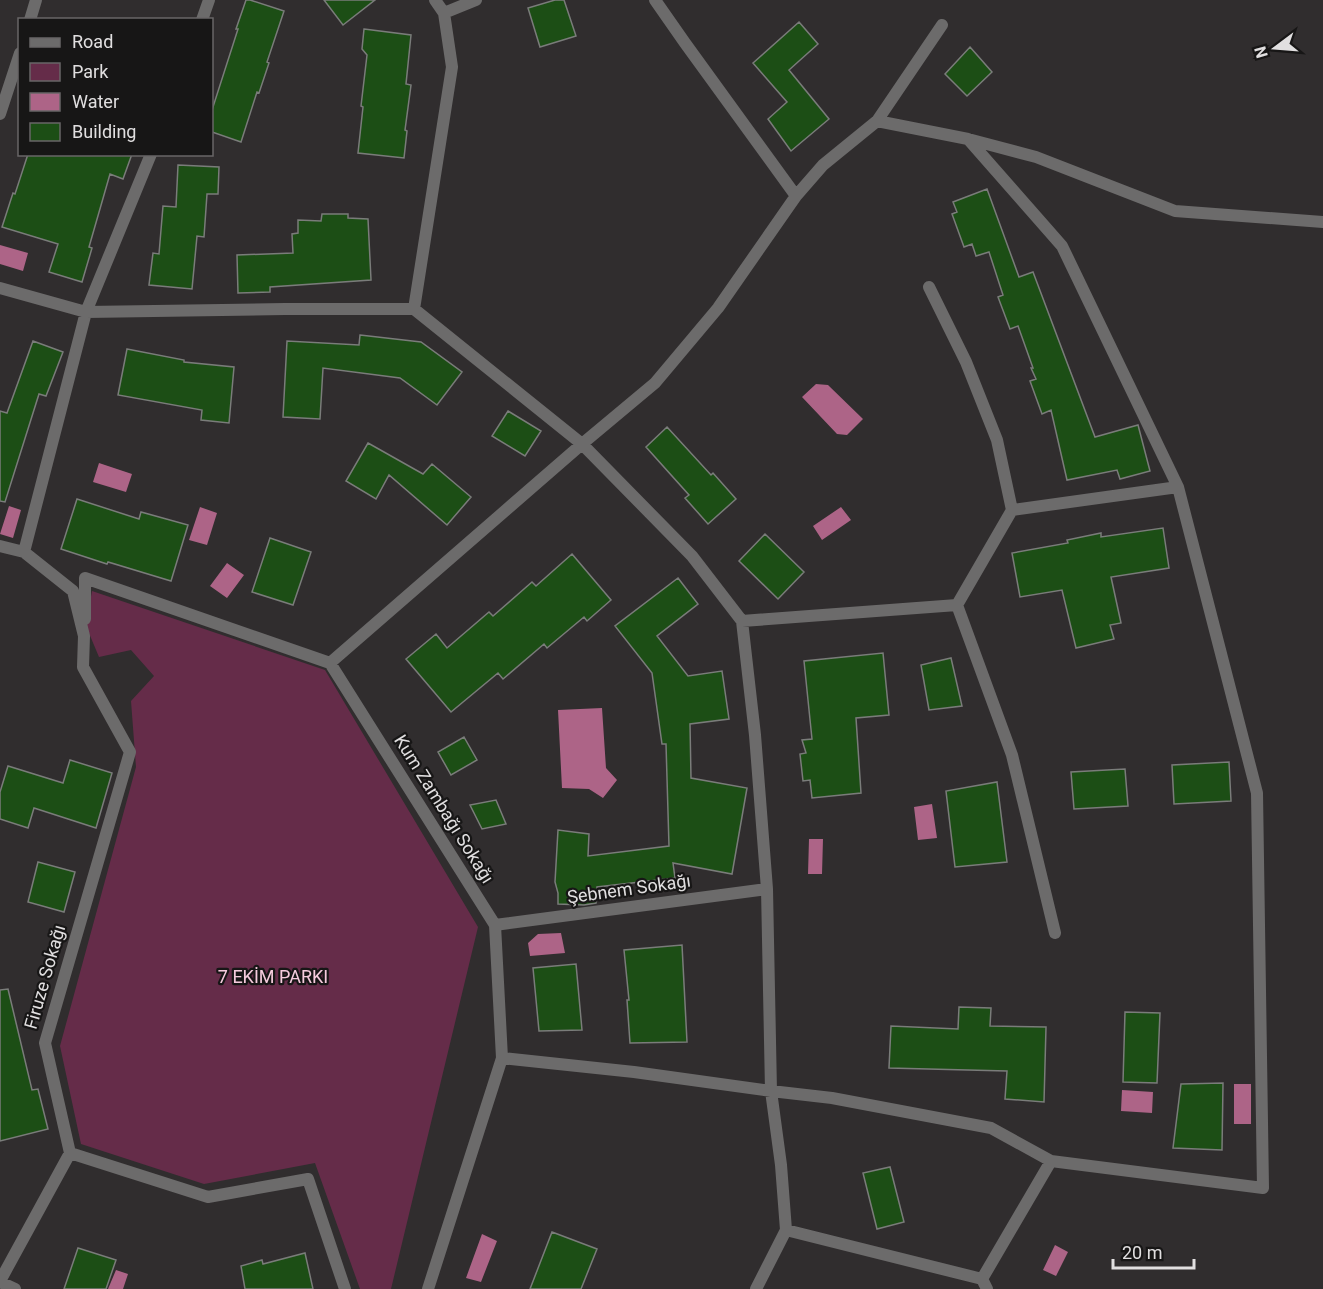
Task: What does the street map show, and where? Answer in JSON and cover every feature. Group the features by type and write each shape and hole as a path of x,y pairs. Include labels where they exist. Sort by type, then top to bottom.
{"street":[{"path":"31,18 36,0"},
{"path":"203,18 209,0"},
{"path":"414,309 452,67 444,13 435,0"},
{"path":"444,13 476,0"},
{"path":"655,0 796,196"},
{"path":"84,636 85,578 330,663 655,383 718,308 796,196 823,165 877,121 942,25"},
{"path":"0,114 18,58"},
{"path":"877,121 968,139 1036,157 1175,211 1323,222"},
{"path":"502,1058 634,1072 832,1098 991,1128 1051,1161 1263,1188 1257,793 1178,488 1062,246 968,139"},
{"path":"24,552 86,312 150,156"},
{"path":"929,287 966,362 997,440 1012,510 957,605"},
{"path":"0,288 86,312 414,309 582,444 692,556 742,621 756,735 767,889 771,1091 781,1165 786,1230 756,1289"},
{"path":"1012,510 1178,488"},
{"name":"Firuze Sokağı","path":"0,546 24,552 73,591 84,636 83,667 130,752 45,1043 70,1153"},
{"path":"742,621 957,605"},
{"path":"957,605 1012,755 1055,933"},
{"name":"Kum Zambağı Sokağı","path":"330,663 495,925 502,1058 429,1289"},
{"name":"Şebnem Sokağı","path":"495,925 767,889"},
{"path":"15,1289 0,1282 70,1153 208,1197 308,1179 345,1289"},
{"path":"786,1230 984,1284 1051,1161"}],"green space":[{"name":"7 EKİM PARKI","path":"92,591 325,670 478,927 391,1289 360,1289 315,1163 204,1184 81,1144 60,1046 136,767 131,701 154,676 131,650 99,657 86,626"}],"water":[{"path":"0,245 28,253 23,271 0,264"},
{"path":"816,384 828,385 863,419 847,435 837,434 802,397"},
{"path":"99,463 132,474 126,492 93,482"},
{"path":"9,506 21,510 13,538 0,534"},
{"path":"200,507 217,513 207,545 189,540"},
{"path":"841,507 851,520 822,540 813,526"},
{"path":"227,563 244,575 227,598 210,586"},
{"path":"602,708 606,768 617,780 603,798 589,789 562,788 558,710"},
{"path":"932,804 937,838 918,840 914,807"},
{"path":"809,839 823,839 822,874 808,874"},
{"path":"561,933 565,953 530,956 528,943 538,934"},
{"path":"1234,1084 1251,1084 1251,1124 1234,1124"},
{"path":"1122,1090 1153,1092 1152,1113 1121,1111"},
{"path":"482,1234 497,1241 481,1282 466,1278"},
{"path":"1055,1245 1068,1252 1056,1276 1043,1270"},
{"path":"116,1270 128,1274 123,1289 108,1289"}],"building":[{"path":"246,0 284,11 267,62 269,63 241,142 213,132 213,107 238,29 236,29"},
{"path":"324,0 375,0 343,25"},
{"path":"555,0 564,0 576,36 540,47 528,8"},
{"path":"799,22 818,44 789,70 829,119 791,151 768,119 787,102 753,63"},
{"path":"364,29 411,35 406,84 411,85 404,158 358,153 367,55 362,49"},
{"path":"970,47 992,72 967,96 945,74"},
{"path":"27,156 131,156 123,179 110,174 89,247 92,248 82,282 49,272 58,244 2,227 13,193 15,194"},
{"path":"178,165 219,167 218,194 207,194 204,237 197,236 192,289 149,285 153,253 159,254 163,206 176,207"},
{"path":"987,189 1019,277 1033,272 1095,437 1138,425 1150,471 1120,479 1117,470 1067,480 1051,410 1042,414 1030,381 1036,379 1031,368 1033,368 1018,326 1010,329 998,297 1003,295 989,252 976,256 972,244 964,247 952,214 957,212 953,202"},
{"path":"322,214 348,214 348,218 368,219 371,280 270,287 270,292 238,293 237,255 293,253 292,234 298,233 298,220 321,221"},
{"path":"360,335 421,342 462,372 437,405 400,378 323,368 320,419 283,417 287,341 359,345"},
{"path":"33,341 63,352 46,396 39,394 5,502 0,501 0,411 7,413"},
{"path":"127,349 184,360 184,362 234,367 229,423 201,420 202,410 118,395"},
{"path":"508,411 541,431 525,456 492,436"},
{"path":"667,427 736,499 708,524 685,498 689,495 646,447"},
{"path":"368,443 423,474 432,464 471,497 447,525 389,475 376,499 346,481"},
{"path":"77,499 139,519 141,512 188,525 171,581 61,549"},
{"path":"1163,528 1169,568 1111,577 1121,623 1110,625 1114,639 1076,648 1062,590 1020,597 1012,553 1068,543 1067,540 1101,533 1101,537"},
{"path":"765,534 804,572 778,599 739,561"},
{"path":"270,538 311,552 293,605 252,592"},
{"path":"572,554 611,600 587,621 584,617 547,648 544,644 503,679 498,673 451,712 406,659 436,634 447,648 489,612 493,616 532,582 536,586"},
{"path":"678,578 698,604 657,636 688,676 722,671 729,719 690,724 691,778 747,788 732,874 673,863 675,878 597,887 596,903 558,904 555,882 558,830 589,834 588,856 669,846 666,744 662,744 652,673 615,626"},
{"path":"883,653 889,715 856,718 861,793 812,798 810,780 803,781 800,754 806,753 802,740 812,739 804,661"},
{"path":"951,658 962,706 929,710 921,665"},
{"path":"464,737 477,760 451,775 438,752"},
{"path":"70,760 112,773 96,828 34,808 28,828 0,819 0,792 8,766 63,783"},
{"path":"1229,762 1231,801 1174,804 1172,765"},
{"path":"1125,769 1128,806 1074,809 1071,772"},
{"path":"997,782 1007,862 955,867 946,791"},
{"path":"496,800 506,824 482,829 470,805"},
{"path":"38,862 75,872 64,912 28,902"},
{"path":"682,945 687,1042 630,1043 624,950"},
{"path":"576,964 582,1030 539,1031 533,968"},
{"path":"8,989 32,1090 38,1089 48,1129 0,1141 0,990"},
{"path":"959,1007 991,1008 990,1026 1046,1027 1044,1102 1005,1099 1007,1071 889,1068 891,1026 958,1029"},
{"path":"1125,1012 1160,1013 1157,1083 1123,1082"},
{"path":"1223,1083 1222,1150 1173,1148 1181,1084"},
{"path":"890,1167 904,1222 877,1229 863,1173"},
{"path":"552,1232 597,1249 581,1289 530,1289"},
{"path":"78,1248 116,1260 106,1289 64,1289"},
{"path":"305,1253 313,1289 245,1289 241,1266 262,1260 263,1264"}]}
